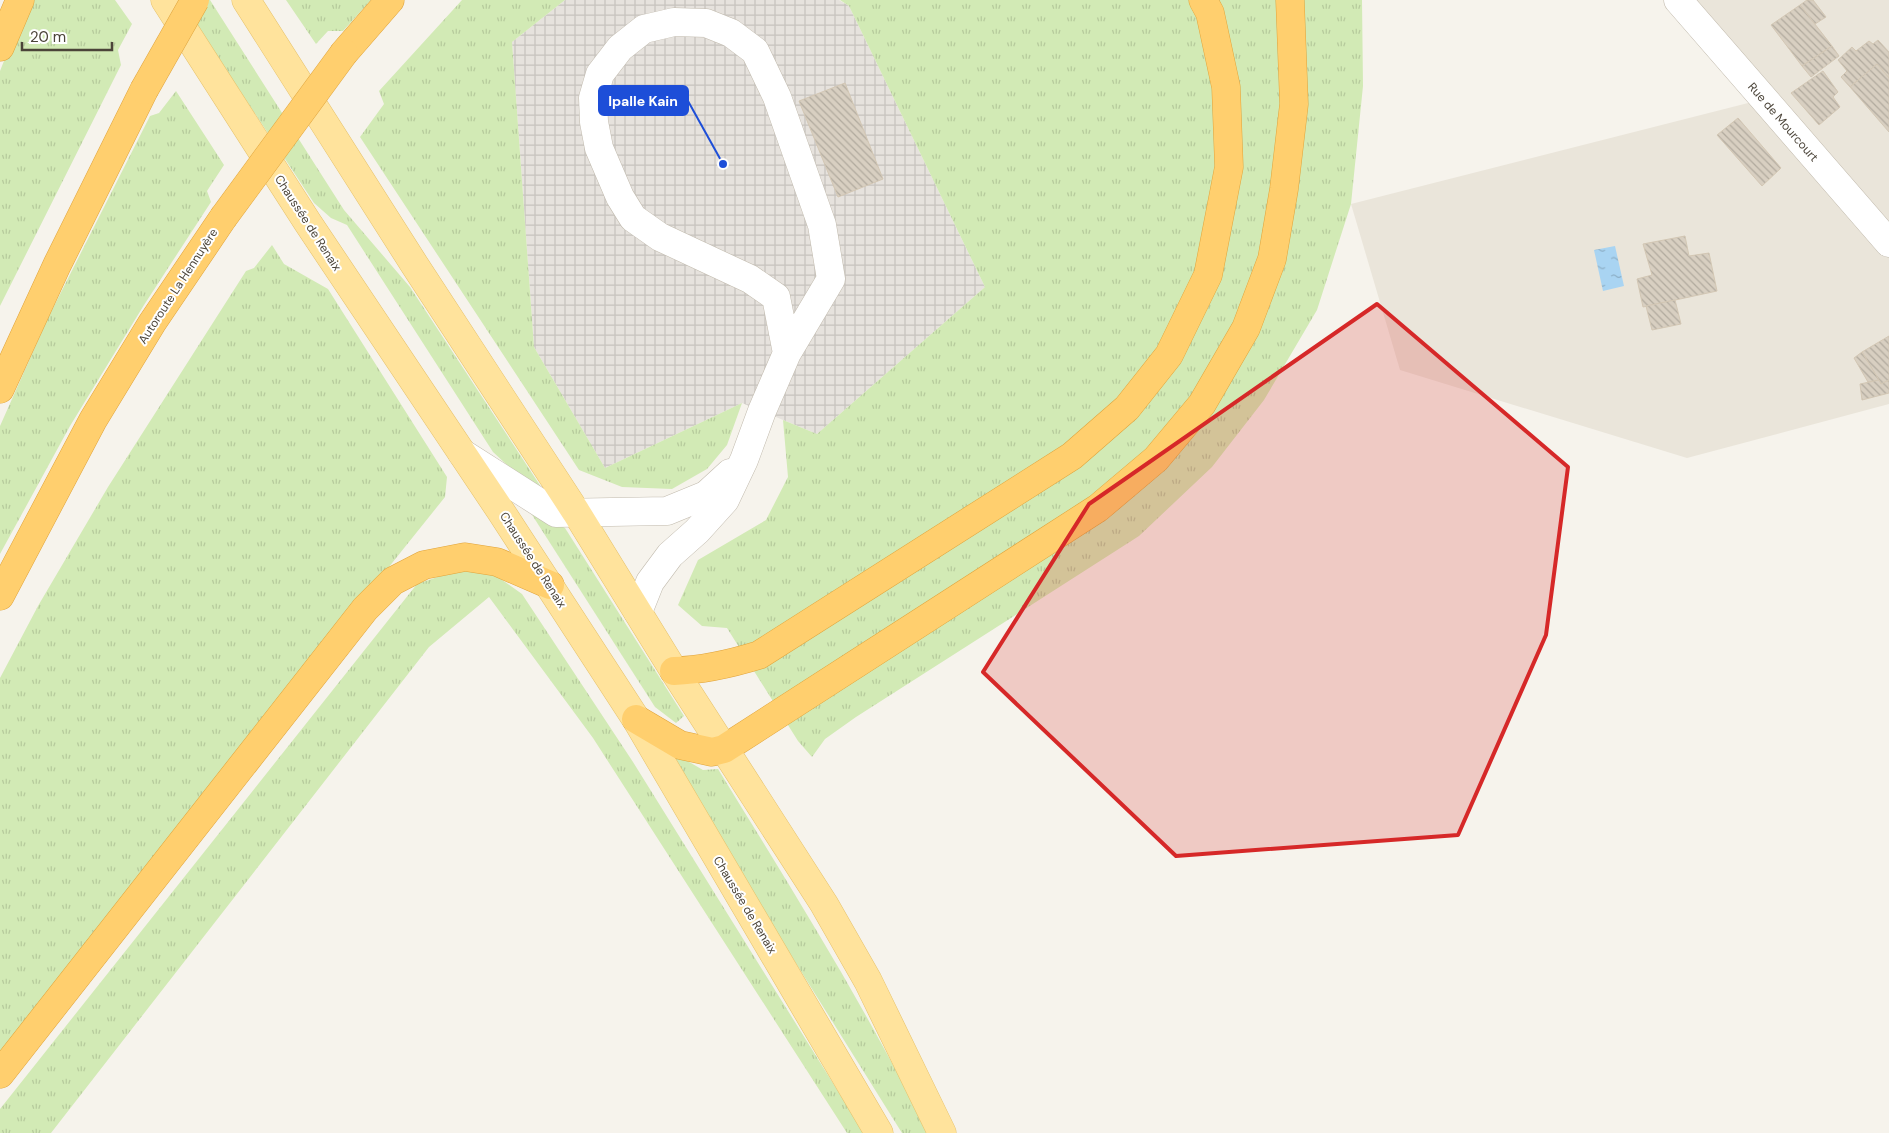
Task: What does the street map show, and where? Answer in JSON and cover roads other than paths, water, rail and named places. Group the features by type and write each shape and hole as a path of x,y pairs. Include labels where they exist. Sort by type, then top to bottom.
{"highway":[{"path":"0,46 20,0"},
{"path":"0,389 57,265 144,90 195,0"},
{"name":"Autoroute La Hennuyère","path":"0,596 93,420 152,323 223,218 344,53 390,0"},
{"path":"674,671 721,666 759,655 1072,456 1127,408 1169,355 1208,275 1229,167 1226,87 1210,13 1203,0"},
{"path":"636,719 680,745 712,752 724,749 1098,508 1156,458 1202,404 1246,328 1272,260 1284,189 1294,104 1290,0"},
{"path":"0,1074 359,616 393,581 424,565 465,557 497,562 550,585"}],"main road":[{"name":"Chaussée de Renaix","path":"165,0 308,223 550,585 636,719 879,1133"},
{"path":"246,0 419,272 576,512 674,671 824,904 868,981 942,1133"}],"street":[{"name":"Rue de Mourcourt","path":"1678,0 1889,243"},
{"path":"638,612 650,582 670,555 697,531 725,500 744,460 762,411 787,353 831,279 822,225 777,97 755,51 731,34 706,23 674,22 644,29 620,48 600,74 593,98 594,122 600,148 620,197 633,218 660,237 750,278 776,297 787,353"},
{"path":"462,453 556,513 666,511 706,495 744,460"}],"water":[{"path":"1615,246 1624,286 1603,291 1594,250"}],"place":[{"name":"Ipalle Kain","path":"723,164"}]}
